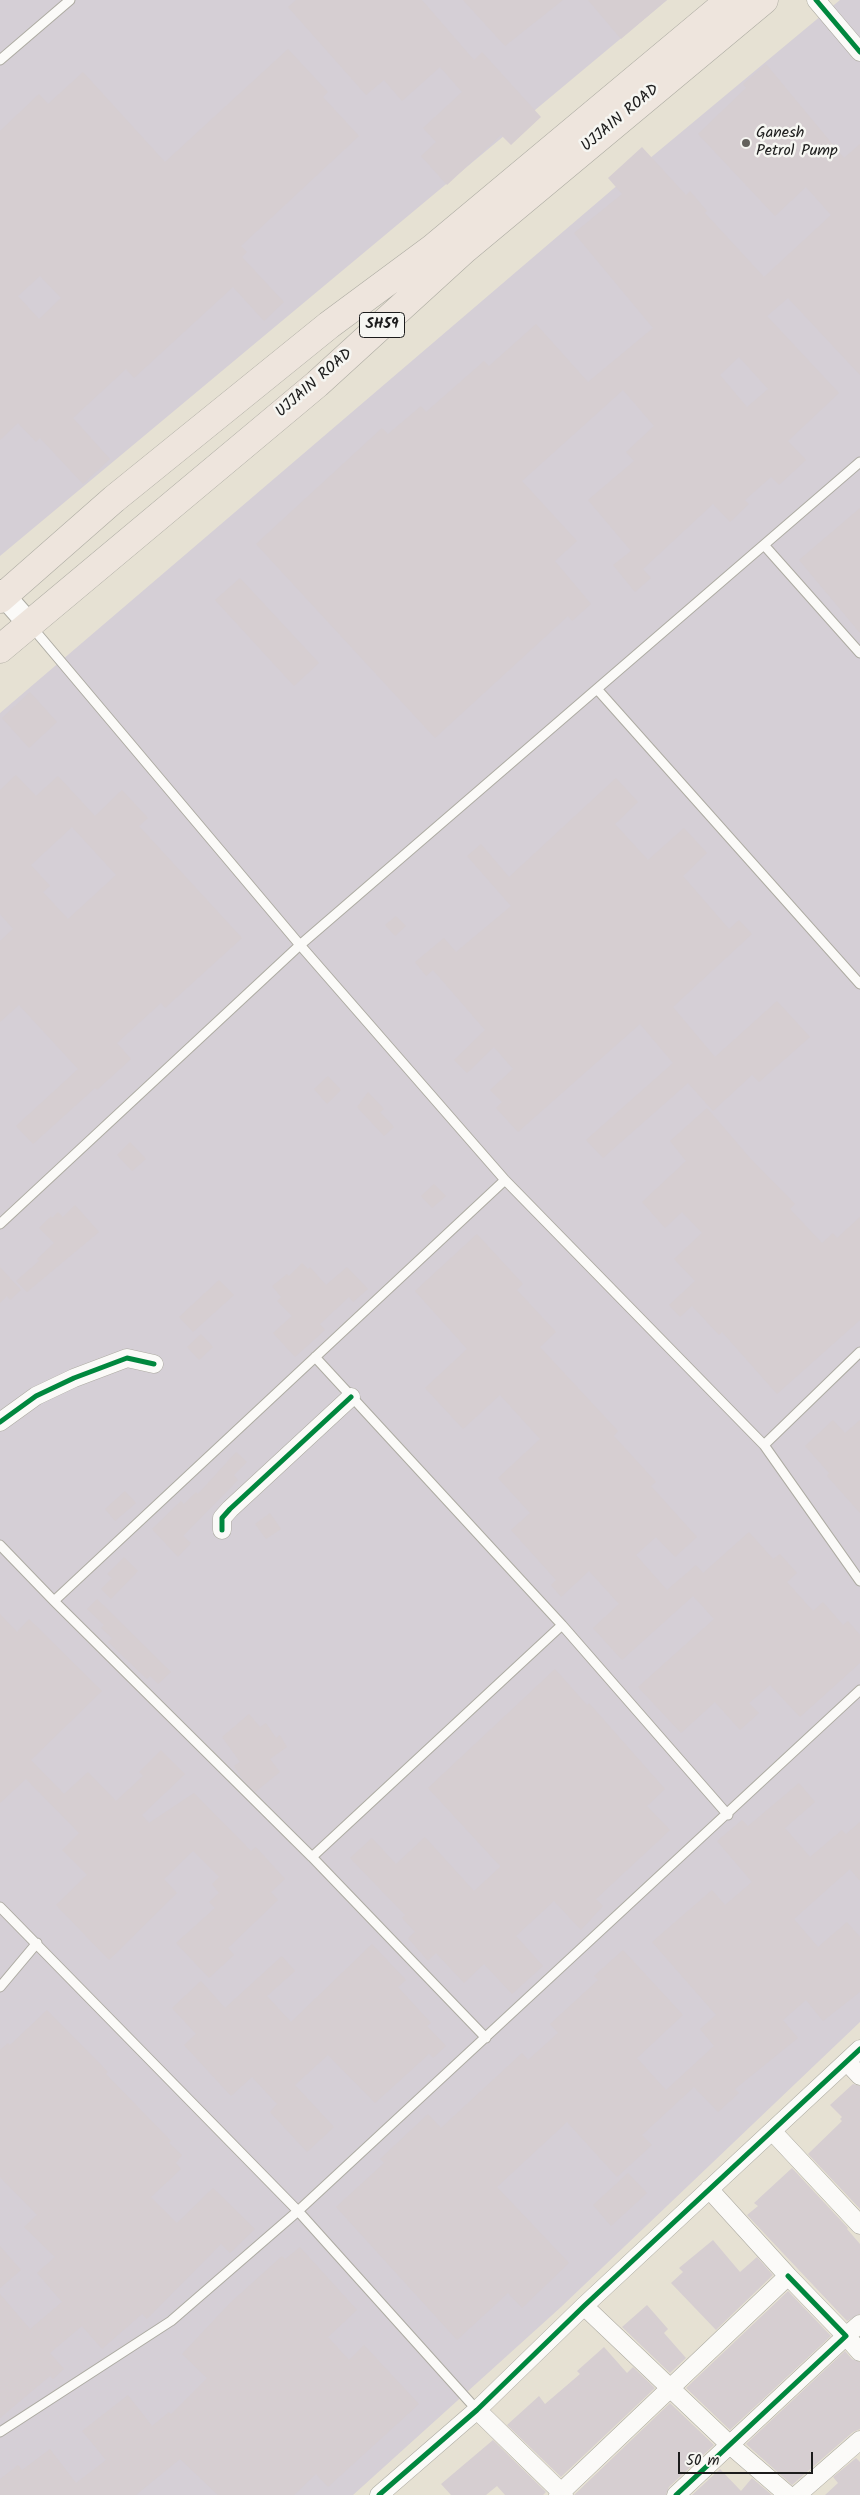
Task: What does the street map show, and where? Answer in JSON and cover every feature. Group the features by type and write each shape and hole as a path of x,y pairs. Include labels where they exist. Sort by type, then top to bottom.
{"main road":[{"name":"UJJAIN ROAD","path":"1,595 114,499 329,326 433,248 730,0"},
{"name":"UJJAIN ROAD","path":"0,649 317,384 465,249 764,0"}],"street":[{"path":"816,0 860,52"},
{"path":"1,595 29,624"},
{"path":"0,1422 36,1396 74,1378 127,1358 154,1364"},
{"path":"222,1530 222,1518 230,1509 351,1397"},
{"path":"379,2495 477,2410 584,2306 860,2049"},
{"path":"847,2062 860,2076"},
{"path":"773,2132 860,2225"},
{"path":"709,2189 860,2352"},
{"path":"477,2410 561,2494 788,2276"},
{"path":"584,2306 730,2445 788,2495"},
{"path":"676,2495 860,2324"},
{"path":"798,2495 858,2445"}],"lane":[{"path":"0,60 70,0"},
{"path":"0,1224 300,945 860,462"},
{"path":"764,545 860,654"},
{"path":"29,624 300,945 505,1180 764,1445 860,1581"},
{"path":"597,688 860,984"},
{"path":"54,1601 505,1180"},
{"path":"764,1445 860,1352"},
{"path":"315,1358 562,1625 728,1815"},
{"path":"0,1545 312,1857 486,2038"},
{"path":"312,1857 562,1625"},
{"path":"0,2432 171,2321 298,2211 728,1815 860,1690"},
{"path":"0,1906 298,2211 477,2410"},
{"path":"0,1987 37,1943"}],"shaded area":[{"path":"0,0 667,0 0,556"},
{"path":"840,0 860,0 860,2022 561,2307 353,2495 0,2495 0,713 613,189"}],"building":[{"path":"296,0 422,0 474,60 482,52 541,117 511,145 501,135 447,185 421,156 436,142 423,128 462,92 440,67 402,101 384,80 366,95 288,7"},
{"path":"463,0 563,0 505,46"},
{"path":"588,0 667,0 621,39"},
{"path":"288,49 328,92 323,97 359,136 241,246 247,252 242,257 284,302 264,321 233,287 134,378 126,369 73,418 110,459 83,484 40,438 36,442 18,423 0,440 0,131 39,94 48,104 83,72 165,162","holes":["40,276 61,298 39,319 18,296"]},
{"path":"766,64 844,158 860,144 860,375 788,298 767,316 839,393 788,441 806,460 779,485 771,477 745,500 749,504 730,522 713,504 643,569 651,578 635,592 613,565 631,551 588,500 634,461 626,452 654,426 623,390 522,481 577,541 555,561 591,604 572,621 568,616 435,738 256,544 382,428 388,434 421,406 426,412 484,361 489,366 536,324 588,382 653,328 574,233 622,194 608,178 642,147 686,195 690,191 707,211 705,213 764,277 831,215 806,187 775,216 698,134 746,88 743,84","holes":["739,357 768,389 747,407 720,375"]},
{"path":"860,508 860,633 799,560"},
{"path":"240,578 319,663 294,686 215,600"},
{"path":"30,692 57,722 29,748 2,718"},
{"path":"16,775 36,796 58,776 95,816 122,790 148,818 139,826 242,938 165,1008 161,1003 117,1043 131,1059 97,1090 95,1088 33,1144 16,1126 78,1069 19,1005 0,1022 0,941 13,929 0,914 0,790","holes":["72,827 116,875 68,919 43,892 50,886 31,865"]},
{"path":"616,778 638,802 615,824 648,860 684,828 707,853 683,876 729,929 739,920 752,934 673,1007 715,1057 777,1001 810,1037 759,1082 752,1075 713,1111 688,1083 603,1158 586,1140 673,1063 640,1024 518,1132 496,1108 502,1102 490,1090 513,1069 494,1047 467,1073 454,1060 485,1030 433,970 426,976 415,962 444,938 456,952 511,906 467,856 481,844 509,877"},
{"path":"396,916 406,926 395,936 385,925"},
{"path":"328,1076 341,1090 327,1104 314,1089"},
{"path":"368,1092 384,1109 380,1112 394,1127 384,1136 357,1107"},
{"path":"707,1108 750,1158 795,1204 790,1209 822,1243 833,1233 837,1238 860,1217 860,1320 777,1394 722,1332 719,1335 692,1306 680,1317 669,1305 695,1281 674,1259 702,1233 682,1212 665,1228 642,1202 686,1161 670,1141"},
{"path":"130,1142 146,1159 132,1171 117,1155"},
{"path":"434,1184 446,1196 432,1208 421,1196"},
{"path":"75,1205 99,1232 27,1292 16,1281 39,1261 37,1259 54,1243 39,1228 58,1212 63,1217"},
{"path":"477,1234 523,1284 517,1290 556,1332 540,1347 618,1431 614,1436 656,1482 651,1486 697,1537 675,1557 656,1537 636,1555 667,1590 696,1565 703,1573 749,1532 773,1559 780,1554 797,1573 787,1582 813,1611 823,1602 843,1625 848,1621 860,1635 860,1663 800,1717 770,1685 749,1703 759,1713 740,1730 715,1702 681,1733 638,1687 714,1619 693,1596 622,1660 593,1628 619,1604 589,1571 561,1597 551,1585 556,1580 511,1530 530,1513 498,1478 540,1439 500,1395 463,1429 425,1388 467,1349 415,1291"},
{"path":"302,1263 308,1269 310,1267 326,1285 347,1267 368,1289 353,1302 349,1297 320,1324 325,1330 295,1357 273,1333 292,1316 277,1301 281,1297 272,1286 287,1274 289,1276"},
{"path":"0,1267 21,1290 10,1300 7,1296 0,1303"},
{"path":"219,1280 234,1295 193,1332 179,1317"},
{"path":"201,1334 213,1347 199,1360 187,1347"},
{"path":"833,1420 845,1433 860,1420 860,1513 827,1476 829,1473 805,1446"},
{"path":"236,1452 247,1462 234,1475 238,1480 183,1536 191,1543 178,1557 152,1529 181,1501 184,1504 196,1492 198,1494"},
{"path":"125,1491 136,1503 115,1521 105,1509"},
{"path":"270,1513 281,1529 266,1539 255,1524"},
{"path":"124,1557 138,1571 111,1599 101,1589 112,1578 107,1574"},
{"path":"97,1599 171,1672 158,1684 150,1676 147,1679 108,1642 112,1638 101,1628 104,1625 87,1609"},
{"path":"0,1614 17,1632 29,1619 102,1691 31,1760 64,1794 88,1772 116,1801 143,1776 139,1772 161,1750 185,1774 142,1815 149,1823 194,1793 251,1851 256,1847 285,1879 271,1892 278,1900 228,1948 234,1955 209,1978 176,1943 215,1908 209,1902 219,1893 212,1884 219,1877 193,1851 164,1879 177,1893 109,1960 56,1905 87,1875 62,1850 79,1833 26,1779 0,1803"},
{"path":"555,1669 587,1705 589,1703 665,1789 647,1806 670,1830 596,1899 603,1906 581,1930 554,1901 516,1936 543,1966 512,1994 484,1964 464,1983 436,1953 428,1961 408,1938 415,1932 402,1918 405,1915 350,1858 372,1838 396,1864 425,1837 474,1891 499,1868 500,1866 428,1788"},
{"path":"249,1714 260,1727 266,1723 276,1738 280,1735 287,1747 270,1759 280,1772 255,1792 243,1780 234,1766 240,1762 222,1737"},
{"path":"799,1783 815,1802 785,1828 810,1857 842,1830 846,1834 860,1822 860,1881 850,1869 794,1919 818,1947 847,1922 860,1937 860,1992 823,2021 806,2000 783,2020 798,2038 735,2089 739,2093 718,2112 694,2087 642,2135 652,2145 617,2177 567,2122 497,2187 569,2263 522,2308 508,2293 457,2340 336,2207 384,2163 380,2159 428,2114 441,2128 522,2053 528,2060 558,2033 550,2024 598,1980 594,1976 623,1950 683,2015 637,2058 666,2090 714,2046 700,2029 716,2015 652,1942 712,1890 725,1905 752,1882 717,1841 742,1820 748,1826"},
{"path":"372,1944 406,1980 398,1987 431,2023 427,2026 446,2046 433,2058 429,2054 375,2103 328,2055 295,2085 334,2127 307,2152 270,2112 277,2104 252,2077 231,2096 184,2045 196,2034 172,2008 201,1981 225,2008 282,1956 295,1971 267,1996 291,2022"},
{"path":"47,2010 108,2072 106,2074 171,2141 169,2143 182,2155 176,2163 181,2169 151,2197 177,2223 213,2188 255,2229 230,2253 221,2244 147,2319 142,2314 102,2349 82,2326 50,2353 64,2369 53,2379 50,2376 0,2418 0,2294 30,2329 62,2302 37,2273 55,2257 24,2227 37,2215 0,2177 0,2050 8,2043 10,2045"},
{"path":"853,2084 860,2086 860,2209 808,2154 842,2121 840,2119 842,2117 830,2105"},
{"path":"792,2168 848,2228 860,2244 860,2314 847,2321 747,2215 758,2206 754,2203"},
{"path":"628,2173 647,2193 611,2226 593,2205"},
{"path":"713,2240 740,2272 757,2257 773,2275 716,2330 671,2283 683,2272 679,2268"},
{"path":"0,2246 21,2270 0,2288"},
{"path":"300,2247 357,2310 328,2337 349,2360 364,2345 419,2404 328,2487 316,2474 294,2495 218,2495 180,2459 136,2495 0,2495 0,2479 18,2465 22,2470 50,2449 76,2483 106,2460 82,2431 128,2395 152,2426 169,2412 171,2414 207,2378 182,2354 230,2303 282,2256 285,2259"},
{"path":"788,2291 831,2336 730,2430 686,2388"},
{"path":"647,2305 668,2329 664,2333 686,2358 670,2373 622,2327"},
{"path":"604,2347 627,2373 633,2367 655,2388 561,2477 507,2425 539,2396 545,2404 580,2374 577,2371"},
{"path":"845,2351 852,2359 860,2362 860,2429 853,2432 792,2485 746,2444"},
{"path":"670,2403 714,2445 669,2487 666,2495 574,2495"},
{"path":"493,2440 546,2492 543,2495 505,2495 497,2486 486,2495 451,2495 441,2484"},
{"path":"856,2458 860,2462 860,2495 825,2495 838,2483 833,2477"},
{"path":"720,2469 741,2491 752,2478 772,2495 692,2495"}],"cycle path":[{"path":"816,0 860,52"},
{"path":"0,1422 36,1396 74,1378 127,1358 154,1364"},
{"path":"222,1530 222,1518 230,1509 351,1397"},
{"path":"379,2495 477,2410 584,2306 860,2049"},
{"path":"676,2495 846,2336 788,2276"}],"place":[{"name":"Ganesh Petrol Pump","path":"746,143"}]}
